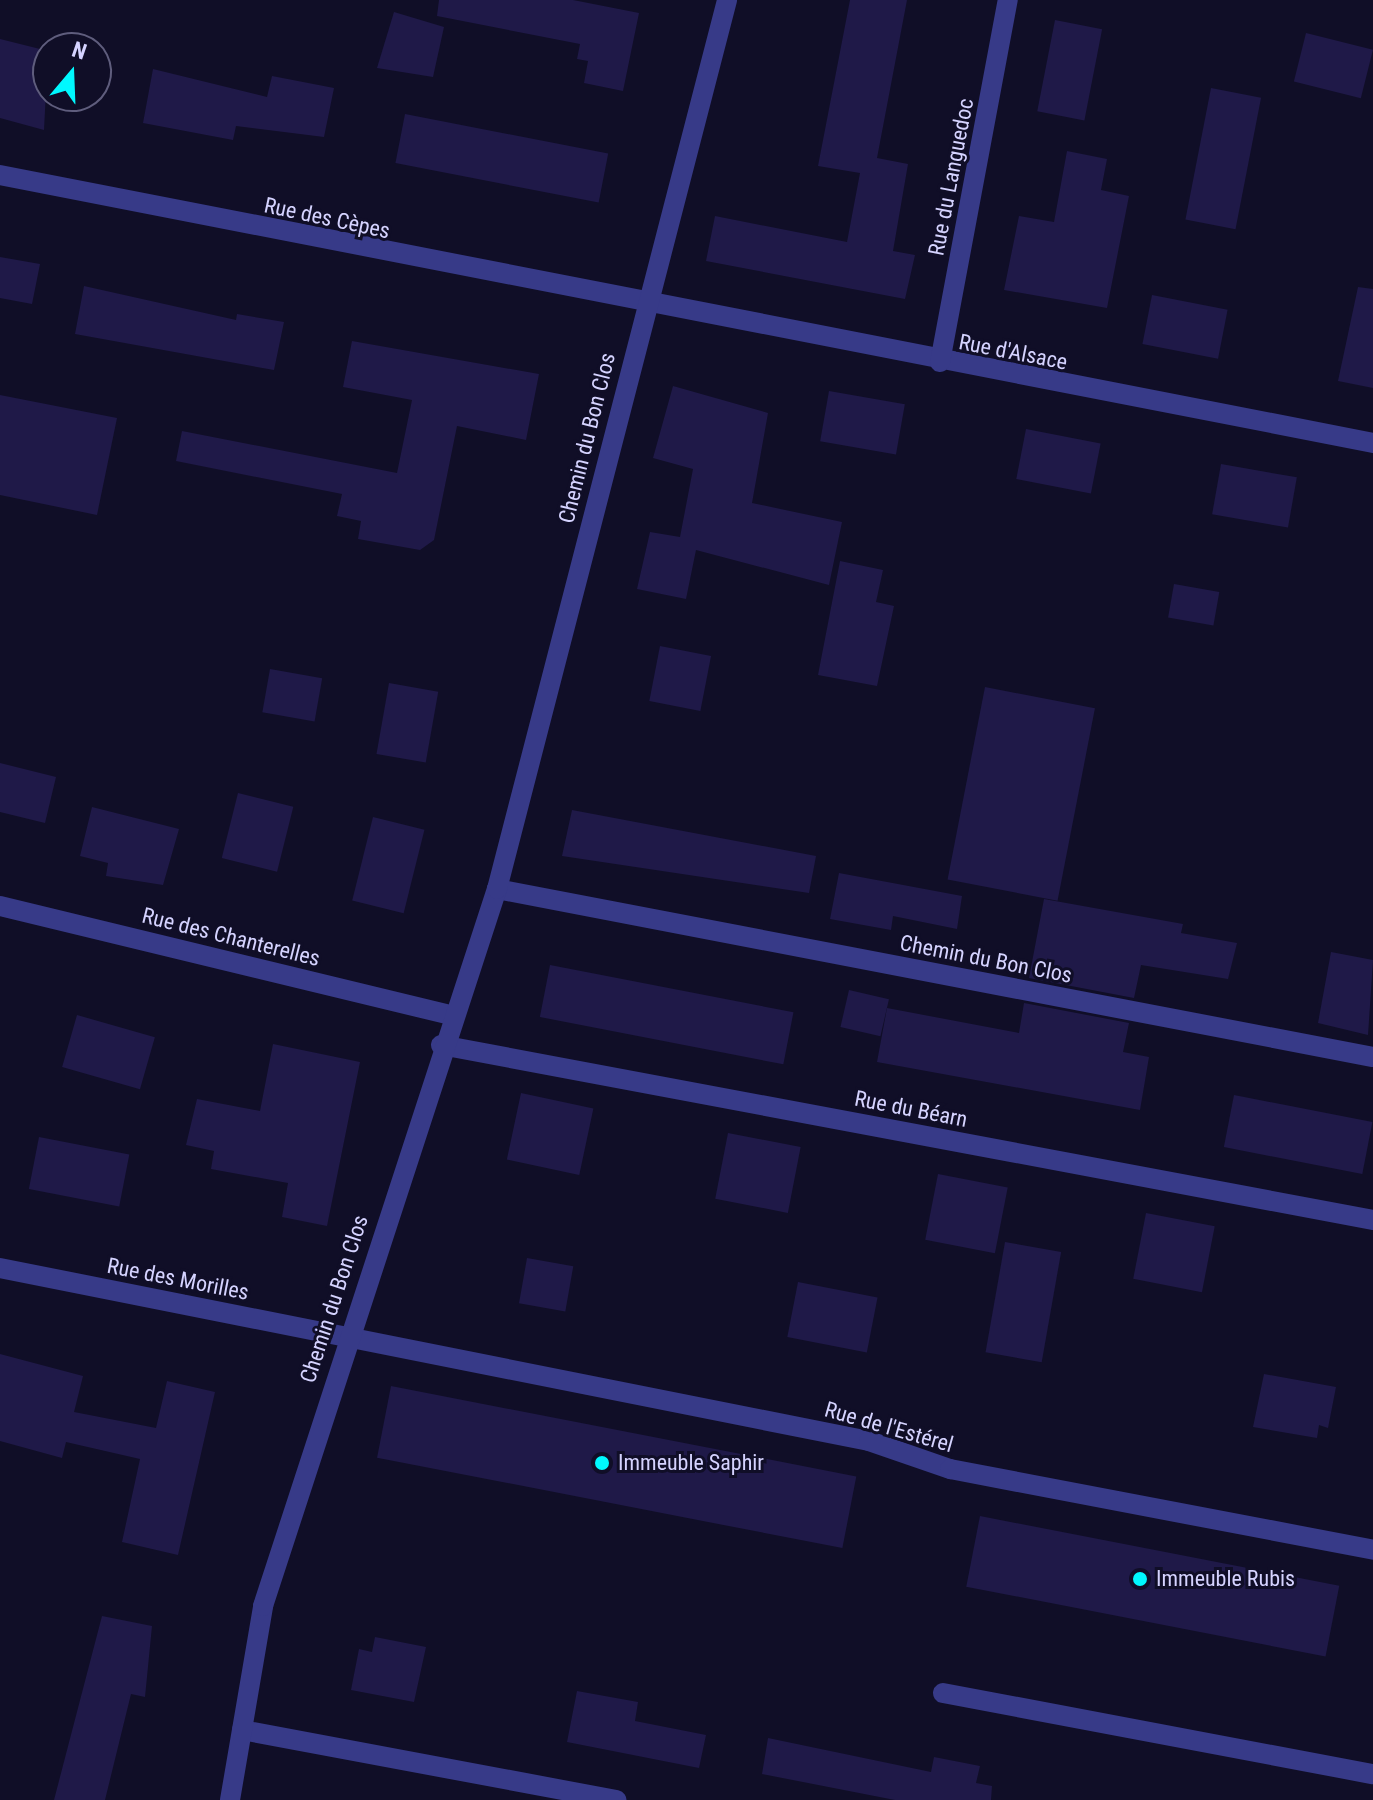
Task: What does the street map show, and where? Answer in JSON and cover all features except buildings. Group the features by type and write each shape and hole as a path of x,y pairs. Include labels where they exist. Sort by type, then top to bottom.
{"street":[{"name":"Chemin du Bon Clos","path":"230,1800 263,1606 441,1045 497,889 645,307 727,0"},
{"name":"Rue du Languedoc","path":"940,362 1008,0"},
{"name":"Rue des Cèpes","path":"0,175 645,307"},
{"name":"Rue d'Alsace","path":"645,307 1373,443"},
{"name":"Chemin du Bon Clos","path":"497,889 1373,1057"},
{"name":"Rue des Chanterelles","path":"0,906 451,1015"},
{"name":"Rue du Béarn","path":"441,1045 1373,1220"},
{"name":"Rue des Morilles","path":"0,1268 347,1336"},
{"name":"Rue de l'Estérel","path":"347,1336 869,1441 950,1469 1373,1550"},
{"path":"943,1693 1373,1774"},
{"path":"242,1730 617,1800"}],"place":[{"name":"Immeuble Saphir","path":"602,1463"},
{"name":"Immeuble Rubis","path":"1140,1579"}]}
